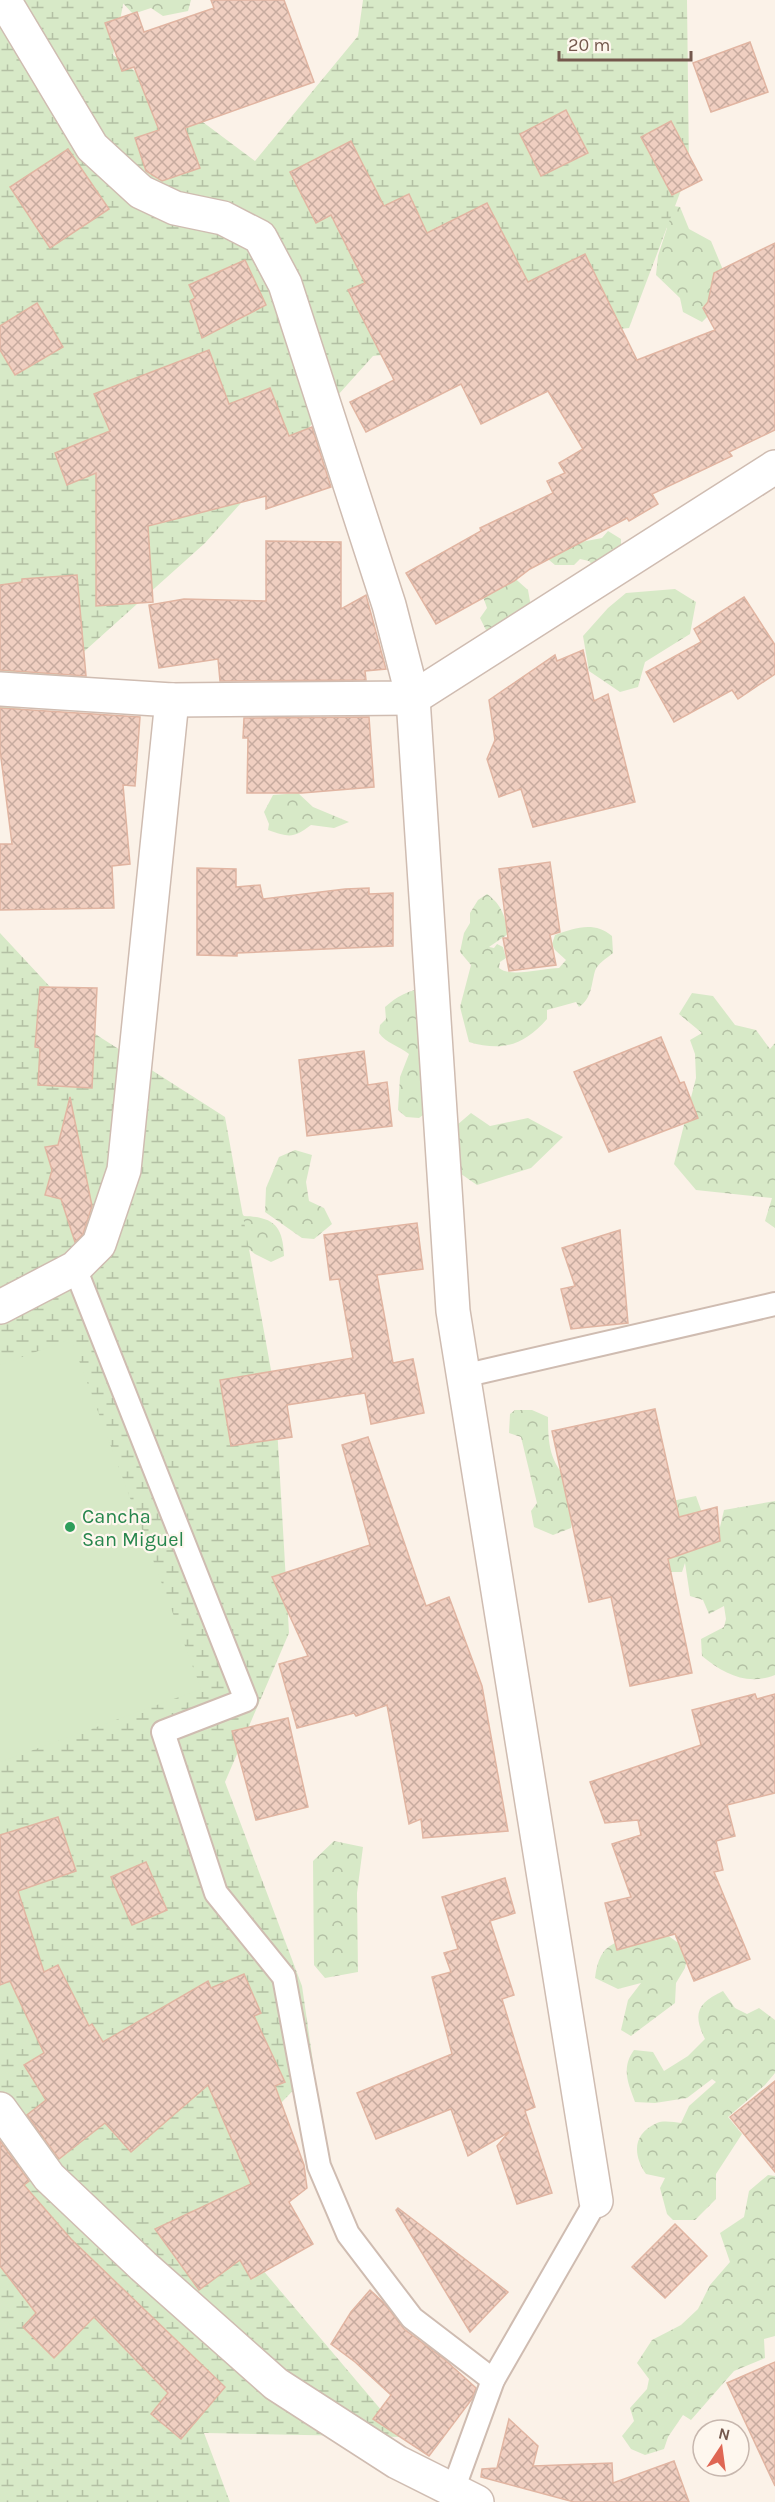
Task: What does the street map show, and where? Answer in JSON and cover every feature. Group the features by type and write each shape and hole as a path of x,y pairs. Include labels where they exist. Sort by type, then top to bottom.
{"street":[{"path":"4,0 92,147 141,192 176,208 223,218 260,237 285,284 389,605 413,698 453,1311 596,2201"},
{"path":"0,688 172,700 413,698 775,467"},
{"path":"0,1307 75,1268 99,1244 124,1170 172,700"},
{"path":"0,2109 49,2176 143,2266 276,2384 397,2462 465,2496"}],"lane":[{"path":"75,1268 246,1700 163,1732 216,1893 284,1977 319,2166 348,2235 412,2318 493,2380"},
{"path":"463,1376 775,1304"},
{"path":"465,2496 493,2380 596,2201"}],"green space":[{"path":"0,0 124,0 113,55 255,161 358,36 363,0 687,0 689,169 629,328 373,356 205,543 0,727"},
{"path":"120,0 191,0 188,11 163,16 151,8 133,14"},
{"path":"674,206 680,207 689,229 711,241 726,277 709,315 702,322 683,312 680,298 656,275 658,256 667,228 660,217"},
{"path":"560,524 581,542 602,538 608,531 621,539 621,547 597,570 589,561 580,559 574,565 555,565 543,555"},
{"path":"510,574 528,590 531,607 506,632 486,630 480,618 487,608 481,591"},
{"path":"675,589 696,602 690,634 645,662 638,687 620,692 589,671 583,636 608,608 626,593"},
{"path":"298,793 313,807 349,822 334,828 311,825 295,835 268,830 269,824 264,812 273,795"},
{"path":"487,894 502,911 506,922 508,934 489,947 494,948 497,944 503,947 506,958 500,962 499,968 504,971 519,972 559,968 566,960 552,944 555,935 562,932 591,927 605,931 612,936 613,953 596,968 586,1000 579,1007 576,1002 547,1010 547,1019 530,1035 503,1046 469,1042 460,1007 471,965 460,952 464,933 470,923 470,913 478,900"},
{"path":"0,933 92,1032 225,1117 275,1392 289,1633 225,1782 302,1986 314,2069 249,2136 256,2262 404,2437 204,2433 230,2502 0,2502"},
{"path":"424,988 427,1112 419,1118 406,1117 398,1110 400,1077 409,1054 379,1033 380,1025 386,1019 385,1007 389,1003 408,992"},
{"path":"692,993 713,996 735,1025 756,1030 770,1049 775,1043 775,1228 765,1221 772,1198 696,1190 674,1164 696,1078 695,1054 690,1040 702,1033 679,1014"},
{"path":"471,1113 490,1126 528,1118 563,1137 531,1168 477,1185 451,1167 450,1131"},
{"path":"295,1150 312,1155 306,1182 309,1201 324,1208 332,1224 314,1239 302,1238 265,1212 266,1188 279,1157"},
{"path":"232,1203 244,1216 263,1218 275,1225 282,1237 284,1256 271,1262 255,1254 236,1239"},
{"name":"Cancha San Miguel","path":"71,1339 201,1689 0,1762 0,1365"},
{"path":"515,1410 532,1410 548,1417 550,1448 556,1464 576,1488 571,1528 553,1535 534,1527 531,1511 537,1503 521,1437 509,1433 510,1414"},
{"path":"696,1496 709,1532 720,1527 724,1510 775,1501 775,1675 745,1679 727,1673 702,1656 701,1639 724,1627 726,1619 724,1606 709,1614 703,1600 690,1596 685,1563 682,1572 669,1572 658,1543 672,1501"},
{"path":"334,1841 363,1847 357,1893 358,1972 325,1978 314,1965 313,1861"},
{"path":"650,1933 667,1935 677,1942 683,1940 690,1943 685,1968 676,1983 675,2003 631,2036 621,2030 628,2000 641,1983 618,1989 595,1978 597,1965 606,1949 612,1945"},
{"path":"723,1991 735,2008 747,2014 759,2008 775,2020 775,2073 765,2085 728,2117 742,2134 716,2174 716,2199 695,2220 673,2220 667,2214 660,2188 665,2178 646,2174 637,2152 639,2139 643,2133 657,2123 665,2121 681,2123 689,2106 716,2082 712,2079 687,2098 655,2103 635,2102 628,2082 628,2063 634,2050 653,2052 664,2071 688,2056 705,2039 699,2022 700,2010 708,2000"},
{"path":"768,2175 775,2176 775,2336 764,2339 765,2358 734,2371 691,2420 683,2415 668,2437 664,2449 645,2455 631,2449 622,2436 634,2421 630,2408 647,2389 649,2379 637,2363 652,2340 681,2325 698,2309 710,2285 730,2262 720,2233 744,2217 749,2191"}],"building":[{"path":"211,0 284,0 314,82 185,128 200,168 162,181 146,171 135,138 159,130 134,67 122,71 105,23 137,12 144,32 214,8"},
{"path":"750,42 768,92 711,112 693,63"},
{"path":"566,110 588,153 541,176 520,134"},
{"path":"671,121 702,180 672,195 641,137"},
{"path":"351,141 384,206 409,194 427,233 487,203 528,282 585,254 637,360 715,330 703,308 708,302 714,273 775,243 775,430 729,452 732,456 652,494 658,504 629,521 627,518 530,569 514,581 436,624 406,573 481,531 480,528 553,493 547,481 565,473 559,463 583,449 548,391 481,424 461,384 366,432 350,402 394,380 348,290 365,283 331,215 316,223 290,172"},
{"path":"68,149 109,209 50,248 10,187"},
{"path":"245,260 266,305 202,338 190,301 195,298 189,285"},
{"path":"37,303 63,347 15,375 0,350 0,326"},
{"path":"209,350 229,404 270,388 289,436 312,427 331,487 266,509 266,496 148,526 153,602 96,606 96,473 67,485 55,453 110,431 94,394"},
{"path":"266,541 341,542 341,609 366,595 386,669 365,671 366,680 220,681 218,659 159,668 149,605 184,599 266,601"},
{"path":"77,575 86,676 0,670 0,585 22,582 22,579"},
{"path":"744,597 775,645 775,674 738,699 732,690 674,722 646,672 701,642 694,629"},
{"path":"583,650 594,701 608,694 635,802 533,827 521,789 499,797 487,759 495,740 489,700 555,655 557,661"},
{"path":"0,708 140,717 135,786 123,785 130,864 112,866 114,908 0,910 0,844 12,844 0,750"},
{"path":"369,717 374,787 302,793 247,793 248,738 243,738 244,718"},
{"path":"550,862 560,932 550,935 556,965 509,971 503,938 508,938 499,869"},
{"path":"197,868 236,869 236,887 260,885 263,899 345,889 369,888 369,894 393,893 393,946 237,953 237,956 197,955"},
{"path":"40,987 97,988 92,1088 38,1085 40,1048 35,1047"},
{"path":"661,1037 680,1083 684,1082 698,1118 609,1152 574,1072"},
{"path":"364,1051 368,1085 387,1082 392,1126 307,1136 299,1060"},
{"path":"70,1097 92,1206 83,1234 75,1242 61,1199 45,1195 52,1170 45,1147 58,1145"},
{"path":"417,1223 423,1269 377,1275 393,1363 413,1359 424,1413 371,1424 365,1393 287,1405 292,1437 231,1446 220,1380 353,1358 339,1279 330,1280 324,1235"},
{"path":"620,1230 628,1323 571,1329 561,1289 575,1286 562,1248"},
{"path":"655,1409 679,1517 717,1507 720,1541 668,1559 692,1673 630,1686 611,1597 589,1602 552,1431"},
{"path":"368,1437 426,1606 449,1597 482,1686 508,1831 423,1838 421,1819 409,1824 387,1705 356,1716 354,1713 297,1728 279,1664 308,1656 272,1577 370,1545 342,1445"},
{"path":"755,1694 757,1699 775,1694 775,1793 727,1805 735,1836 716,1841 723,1870 714,1872 750,1959 694,1981 675,1934 617,1950 605,1903 631,1897 612,1844 641,1835 638,1820 605,1823 590,1782 701,1745 692,1710"},
{"path":"288,1718 308,1807 256,1820 232,1731"},
{"path":"58,1817 76,1871 18,1891 44,1972 58,1965 89,2026 92,2024 103,2042 208,1981 211,1988 244,1974 261,2013 254,2016 285,2082 275,2086 304,2165 307,2188 289,2202 313,2244 251,2279 240,2260 199,2290 155,2229 251,2184 208,2085 131,2152 105,2123 59,2159 27,2115 46,2100 24,2065 44,2053 10,1981 0,1985 0,1835"},
{"path":"146,1862 167,1910 132,1925 111,1877"},
{"path":"505,1878 515,1913 490,1921 514,1995 502,1999 535,2107 525,2111 552,2193 517,2204 497,2146 509,2132 468,2156 451,2109 376,2139 357,2093 452,2054 432,1977 451,1972 444,1953 458,1949 442,1897"},
{"path":"775,2081 775,2172 730,2117"},
{"path":"0,2141 29,2181 24,2185 71,2239 225,2387 181,2439 151,2414 168,2393 94,2317 54,2358 23,2327 36,2313 0,2266"},
{"path":"398,2208 508,2292 470,2332 396,2210"},
{"path":"675,2224 707,2256 665,2298 632,2267"},
{"path":"370,2290 384,2303 404,2329 444,2359 476,2388 472,2399 429,2456 373,2419 391,2395 355,2362 331,2344 351,2312"},
{"path":"775,2362 775,2486 751,2434 751,2418 743,2418 727,2383"},
{"path":"509,2419 538,2446 533,2466 612,2463 613,2483 674,2461 689,2502 574,2502 481,2477 482,2469 497,2468"}],"place":[{"name":"Cancha San Miguel","path":"70,1527"}]}
